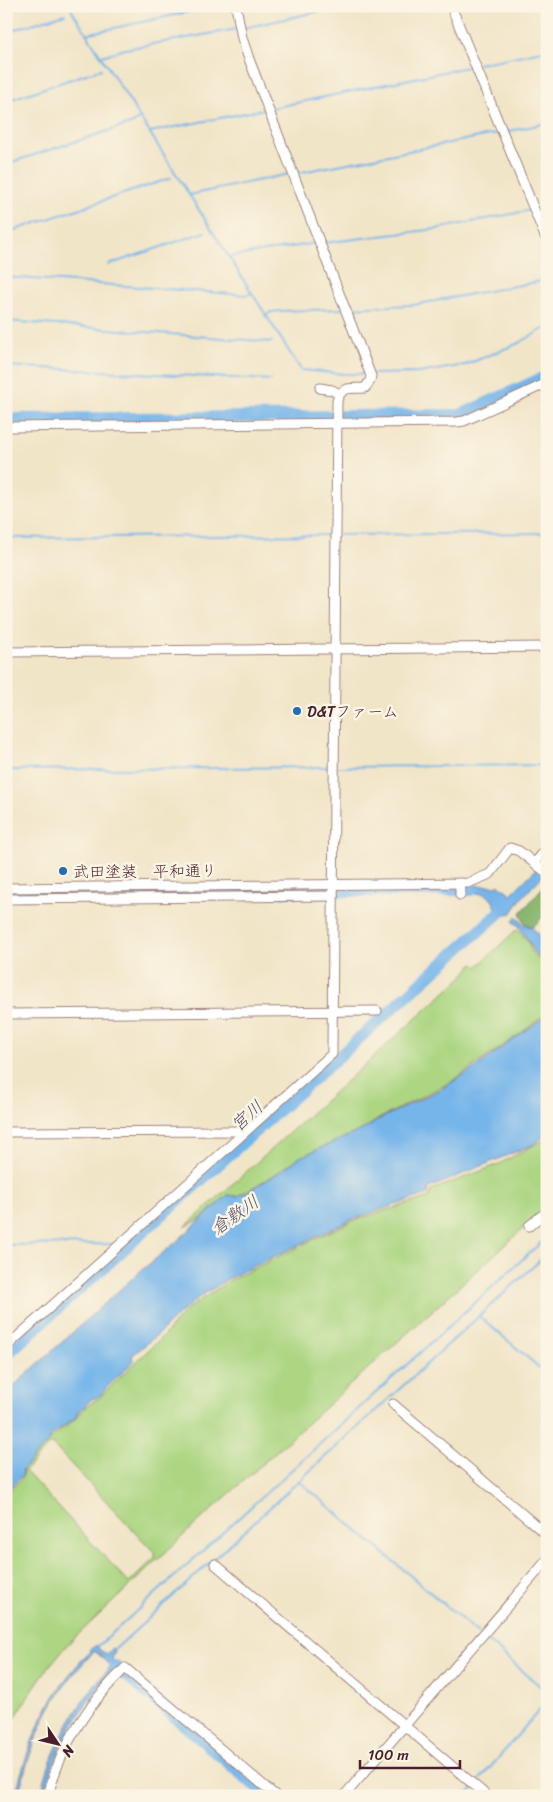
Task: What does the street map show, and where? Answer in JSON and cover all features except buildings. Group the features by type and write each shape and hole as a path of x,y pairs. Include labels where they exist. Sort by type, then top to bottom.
{"street":[{"path":"6,1347 332,1054 337,419 339,394 345,389 365,388 370,381 371,374 249,59 240,29 236,6"},
{"path":"451,6 547,241"},
{"path":"6,427 337,419 464,421 547,383"},
{"path":"320,388 332,390 339,394"},
{"path":"6,652 335,652 547,646"},
{"path":"6,899 333,890 460,889 486,877 510,848 519,851 546,873"},
{"path":"536,864 547,848"},
{"name":"平和通り","path":"6,888 333,890"},
{"path":"6,1014 332,1009 376,1011"},
{"path":"6,1132 248,1129"},
{"path":"529,1226 545,1216"},
{"path":"393,1404 547,1535"},
{"path":"344,1796 547,1560"},
{"path":"215,1564 403,1728 487,1796"},
{"path":"48,1796 56,1768 67,1743 96,1700 125,1668 276,1796"}],"green space":[{"path":"547,882 547,913 533,927 525,923 520,914"},
{"path":"516,930 519,930 529,943 531,951 547,969 547,1013 451,1082 380,1118 364,1129 300,1157 271,1177 237,1196 228,1195 200,1219 185,1227 462,977 473,963 477,967"},
{"path":"547,1138 547,1207 187,1532 66,1646 35,1686 16,1716 6,1737 6,1495 22,1478 23,1469 54,1436 75,1419 79,1413 101,1397 166,1333 186,1310 230,1280 352,1221 429,1197 432,1190 499,1164","holes":["50,1444 155,1553 155,1558 129,1583 25,1471"]}],"water":[{"path":"537,868 544,874 521,899 511,914 509,913 500,919 493,913 496,908 487,895 479,893 463,894 463,885 496,886 498,884 511,894"},
{"path":"516,916 547,941 547,966 533,951 518,925 513,922"},
{"name":"倉敷川","path":"547,1015 547,1134 532,1145 429,1188 428,1194 353,1219 229,1278 198,1298 133,1355 134,1361 101,1395 92,1399 77,1413 75,1418 51,1436 49,1441 22,1470 21,1477 6,1492 6,1389 11,1389 137,1274 175,1243 228,1195 237,1196 245,1193 300,1157 364,1129 441,1089 473,1069"},
{"path":"96,1645 107,1654 112,1649 115,1652 112,1659 119,1666 101,1685 75,1722 56,1759 44,1796 41,1796 51,1760 67,1726 88,1694 111,1666 96,1652 93,1652 70,1679 55,1700 41,1726 18,1796 15,1796 25,1761 45,1712 64,1682"}],"waterway":[{"path":"69,6 301,370 366,374"},
{"path":"86,34 216,6"},
{"path":"244,28 344,6"},
{"path":"6,32 65,14"},
{"path":"102,56 125,49 237,29"},
{"path":"478,64 547,50"},
{"path":"272,108 472,66"},
{"path":"6,101 101,69"},
{"path":"150,132 265,109"},
{"path":"6,164 133,123 140,118"},
{"path":"505,132 547,123"},
{"path":"297,173 500,133"},
{"path":"189,195 289,174"},
{"path":"6,233 171,178"},
{"path":"538,208 547,204"},
{"path":"323,243 436,229 531,210"},
{"path":"108,265 205,232"},
{"path":"229,257 316,243"},
{"path":"6,277 246,295 251,293"},
{"path":"349,308 413,305 547,280"},
{"path":"265,316 271,312 280,311 342,309"},
{"path":"6,321 272,342"},
{"path":"373,374 419,373 465,365 519,343 547,327"},
{"path":"6,366 271,380"},
{"path":"6,419 460,415 547,376"},
{"path":"339,535 547,533"},
{"path":"6,538 332,535"},
{"path":"338,767 547,765"},
{"path":"6,770 331,767"},
{"path":"6,894 471,890"},
{"name":"宮川","path":"6,1355 509,904"},
{"path":"378,1008 390,1012"},
{"path":"96,1648 547,1237"},
{"path":"6,1245 115,1244"},
{"path":"113,1651 547,1254"},
{"path":"480,1317 547,1374"},
{"path":"299,1481 479,1634"},
{"path":"208,1564 218,1572"},
{"path":"484,1638 547,1692"},
{"path":"115,1666 267,1796"},
{"path":"477,1783 547,1701"},
{"path":"466,1796 473,1788"}],"place":[{"name":"D&Tファーム","path":"297,711"},
{"name":"武田塗装","path":"63,871"}]}
